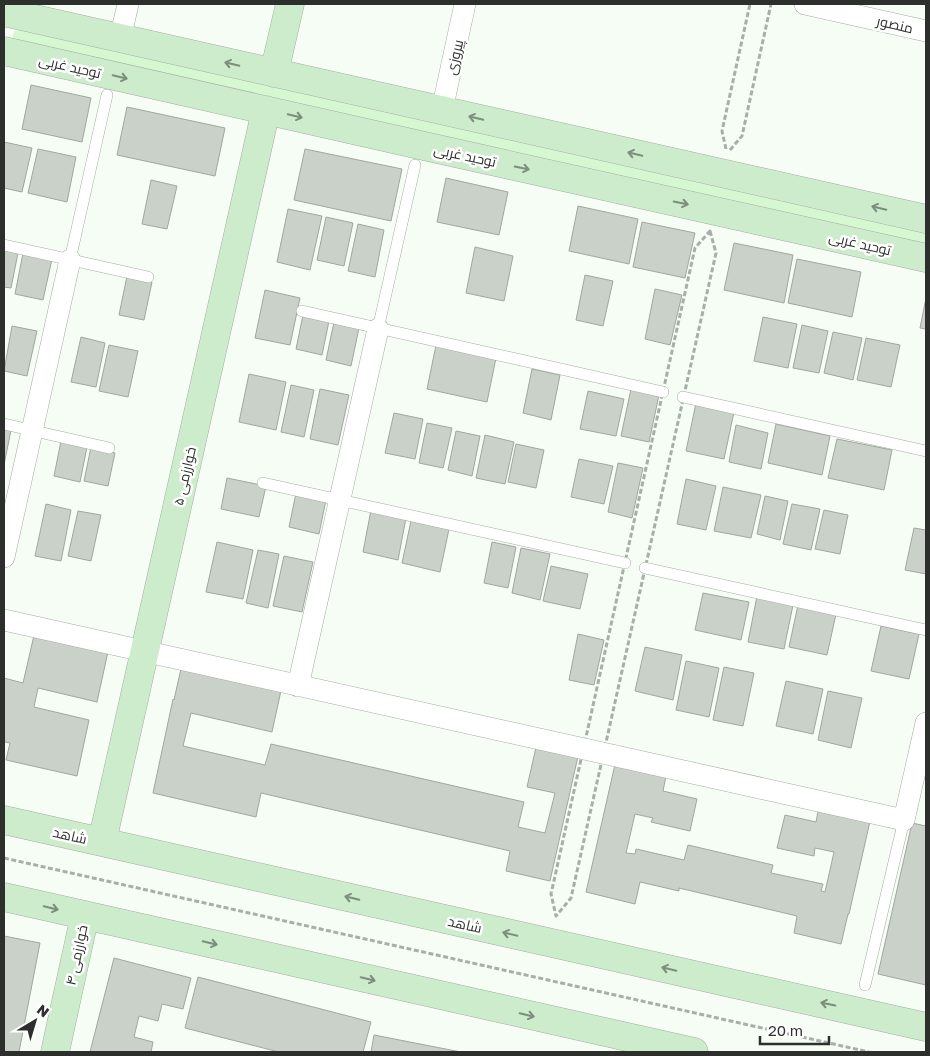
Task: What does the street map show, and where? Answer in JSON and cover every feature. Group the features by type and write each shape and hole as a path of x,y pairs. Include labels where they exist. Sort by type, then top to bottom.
{"street":[{"path":"120,39 128,4"},
{"path":"274,73 290,4"},
{"name":"پیروزی","path":"442,110 465,4"},
{"name":"منصور","path":"805,4 926,31"},
{"path":"4,12 926,219"},
{"name":"توحید غربی","path":"4,51 926,258"},
{"name":"خوارزمی ۵","path":"102,842 266,110"},
{"path":"4,557 70,260"},
{"path":"298,686 378,329"},
{"path":"4,620 904,820 926,724"},
{"name":"شاهد","path":"4,820 926,1027"},
{"path":"4,897 694,1052"},
{"name":"خوارزمی ۴","path":"54,1052 85,915"}],"lane":[{"path":"70,260 107,95"},
{"path":"378,329 415,164"},
{"path":"4,245 148,277"},
{"path":"302,311 663,392"},
{"path":"683,397 926,451"},
{"path":"4,424 109,448"},
{"path":"263,483 625,564"},
{"path":"645,568 926,630"},
{"path":"865,984 904,820"}],"path":[{"path":"750,4 722,131 727,154 742,136 771,4"},
{"path":"4,858 869,1052"}],"green space":[{"path":"19,30 926,234 926,244 16,40 13,38 13,34"}],"building":[{"path":"31,85 91,98 82,142 22,129"},
{"path":"127,107 225,128 215,176 117,155"},
{"path":"4,142 32,148 22,192 4,188"},
{"path":"38,149 76,157 67,202 28,193"},
{"path":"305,149 402,169 391,221 294,200"},
{"path":"446,178 508,192 499,235 437,222"},
{"path":"151,180 177,186 167,229 142,224"},
{"path":"578,206 638,219 629,264 569,251"},
{"path":"288,209 322,216 310,270 277,262"},
{"path":"326,217 353,223 344,266 317,260"},
{"path":"642,222 695,233 685,278 633,267"},
{"path":"358,224 384,230 375,277 348,271"},
{"path":"734,243 793,255 784,303 724,290"},
{"path":"475,247 513,256 504,301 466,293"},
{"path":"4,250 18,253 11,288 4,287"},
{"path":"23,253 52,259 43,300 15,294"},
{"path":"797,259 861,272 852,317 788,303"},
{"path":"585,275 613,281 603,326 576,320"},
{"path":"127,276 152,282 144,320 119,315"},
{"path":"655,289 682,295 670,345 645,339"},
{"path":"265,290 300,298 290,345 255,338"},
{"path":"926,298 926,329 920,328"},
{"path":"303,315 329,321 322,355 296,349"},
{"path":"763,317 797,324 788,368 754,361"},
{"path":"334,322 359,328 351,366 326,360"},
{"path":"802,325 828,331 819,373 793,368"},
{"path":"12,326 37,331 27,376 4,371"},
{"path":"833,332 862,338 853,380 824,373"},
{"path":"81,337 105,343 96,387 71,382"},
{"path":"866,338 900,345 891,387 857,380"},
{"path":"109,345 138,351 128,397 99,391"},
{"path":"436,345 496,358 487,402 427,389"},
{"path":"532,369 560,375 551,420 523,413"},
{"path":"249,374 286,382 276,430 239,422"},
{"path":"291,385 314,390 304,437 281,432"},
{"path":"320,389 349,395 338,445 310,439"},
{"path":"631,389 659,395 649,442 621,436"},
{"path":"588,391 624,399 616,436 580,429"},
{"path":"696,403 734,412 724,459 686,451"},
{"path":"394,413 423,419 415,459 385,453"},
{"path":"427,423 452,428 443,468 419,463"},
{"path":"776,424 830,436 822,475 768,463"},
{"path":"736,425 768,433 761,469 729,462"},
{"path":"4,428 11,430 4,465"},
{"path":"456,431 480,436 472,476 448,470"},
{"path":"485,435 514,442 505,484 476,478"},
{"path":"837,439 892,450 884,490 828,478"},
{"path":"61,441 87,447 80,482 54,476"},
{"path":"516,444 544,450 536,488 508,482"},
{"path":"91,447 115,453 108,486 84,481"},
{"path":"579,459 613,466 604,504 571,497"},
{"path":"618,463 643,468 632,518 608,512"},
{"path":"227,478 266,486 259,517 221,509"},
{"path":"686,479 716,486 706,530 677,524"},
{"path":"723,487 761,495 751,538 714,531"},
{"path":"296,493 326,500 319,534 289,527"},
{"path":"765,496 788,501 780,540 757,534"},
{"path":"46,504 71,510 61,561 35,556"},
{"path":"792,504 820,509 811,550 783,544"},
{"path":"371,510 406,518 398,560 363,552"},
{"path":"824,510 848,515 840,554 815,549"},
{"path":"78,511 101,515 91,561 68,556"},
{"path":"411,521 449,529 440,572 402,563"},
{"path":"914,528 926,530 926,574 905,570"},
{"path":"217,542 253,550 243,599 206,592"},
{"path":"492,542 516,547 508,588 484,583"},
{"path":"521,548 550,554 540,600 512,593"},
{"path":"258,550 279,554 268,608 246,603"},
{"path":"284,556 313,562 302,612 273,606"},
{"path":"551,566 588,574 580,609 543,601"},
{"path":"703,593 749,602 741,640 695,630"},
{"path":"757,596 793,605 784,649 748,642"},
{"path":"798,605 836,614 827,655 789,647"},
{"path":"881,626 919,634 909,679 871,671"},
{"path":"35,631 109,647 97,702 38,688 34,707 89,720 77,776 6,760 10,743 4,742 4,678 23,683"},
{"path":"578,634 604,640 594,685 569,680"},
{"path":"645,647 682,655 673,700 635,691"},
{"path":"686,661 719,668 709,717 676,710"},
{"path":"182,664 282,686 272,732 191,713 183,746 265,765 271,744 524,802 518,827 545,833 555,793 527,787 537,743 579,752 550,881 506,871 510,851 261,793 256,817 153,793"},
{"path":"724,667 754,673 743,726 713,720"},
{"path":"786,681 823,689 813,734 776,726"},
{"path":"828,691 862,698 851,748 818,740"},
{"path":"616,760 666,776 663,791 697,799 690,831 651,822 653,818 635,814 626,853 635,854 636,849 684,860 688,845 773,865 771,873 823,884 821,891 825,892 834,852 815,848 814,856 777,848 785,815 816,822 819,806 871,817 841,944 794,933 797,916 679,888 679,891 640,882 635,904 586,892"},
{"path":"912,823 926,826 926,985 878,974"},
{"path":"4,936 40,943 19,1052 4,1052"},
{"path":"114,958 191,978 183,1009 162,1004 158,1021 139,1016 134,1037 153,1042 151,1052 90,1052"},
{"path":"198,977 371,1022 363,1052 279,1052 185,1028"},
{"path":"374,1035 461,1052 371,1052"}]}
